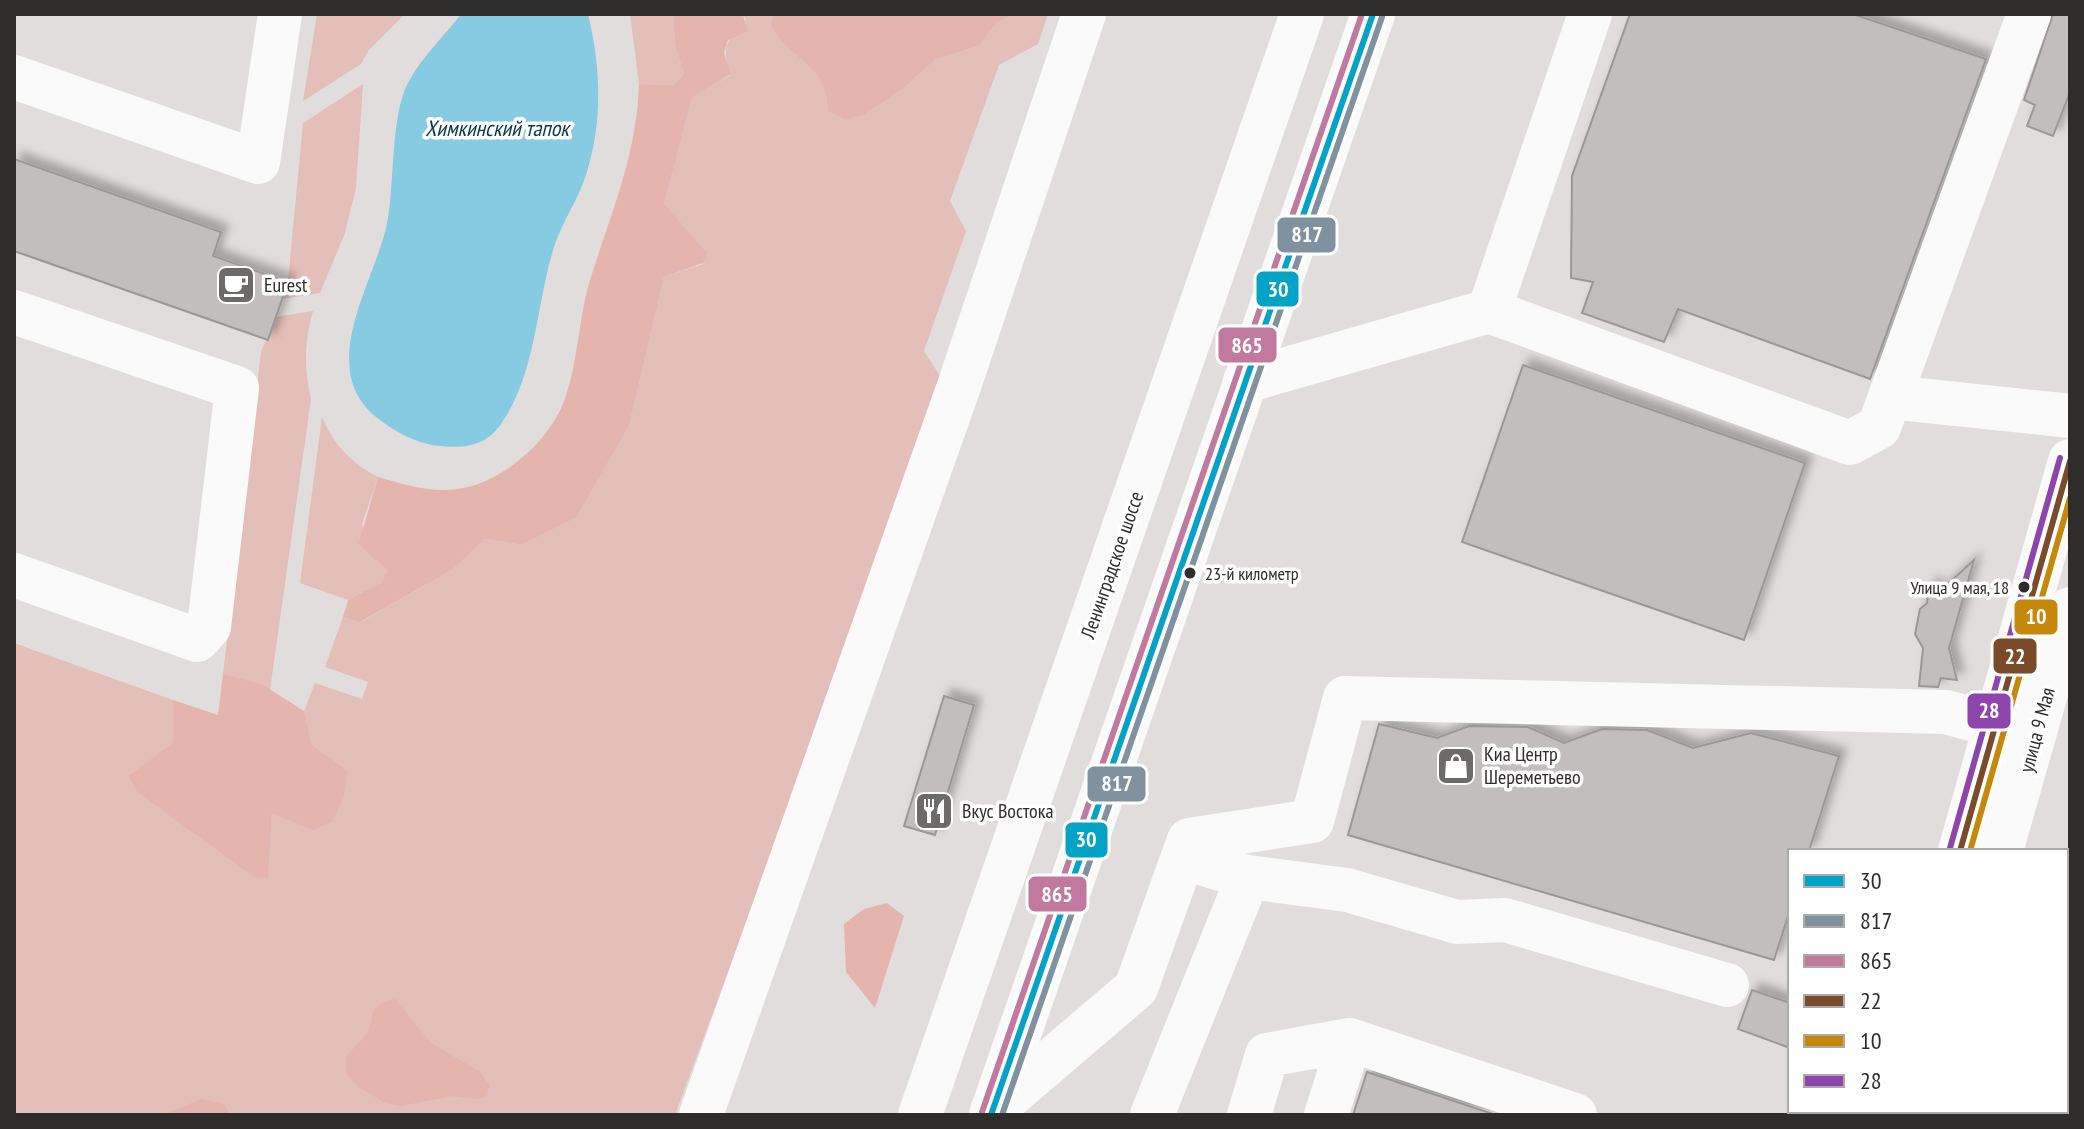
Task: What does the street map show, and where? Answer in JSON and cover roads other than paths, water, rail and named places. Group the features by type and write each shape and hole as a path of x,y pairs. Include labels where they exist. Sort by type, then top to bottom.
{"main road":[{"path":"14,77 258,162 280,14"},
{"path":"701,1115 959,386 1084,14"},
{"name":"Ленинградское шоссе","path":"920,1115 1302,14"},
{"path":"991,1113 1373,14"},
{"path":"1489,311 1590,14"},
{"path":"1245,381 1489,311 1850,443 1879,427 2029,14"},
{"path":"14,312 237,388 209,627 197,640 14,575"},
{"path":"1890,397 2070,416"},
{"name":"улица 9 Мая","path":"1961,849 2070,461"},
{"name":"улица 9 Мая","path":"2002,849 2070,609"},
{"path":"991,1113 1136,988 1189,840 1312,821 1345,698 1946,712 1996,726"},
{"path":"1183,858 1248,877 1347,890 1457,922 1505,920 1727,985"},
{"path":"1152,1115 1248,877"},
{"path":"1249,1115 1267,1055 1350,1040 1575,1115"},
{"path":"1326,1115 1350,1040"}],"water":[{"name":"Химкинский тапок","path":"461,14 588,14 598,74 598,115 592,155 579,193 554,247 529,358 514,401 491,435 476,444 451,447 417,441 380,420 361,400 351,377 349,352 361,299 387,224 396,130 403,95 420,63"}],"place":[{"name":"Eurest","path":"236,285"},
{"name":"23-й километр","path":"1190,573"},
{"name":"Улица 9 мая, 18","path":"2024,587"},
{"name":"Киа Центр Шереметьево","path":"1456,766"},
{"name":"Вкус Востока","path":"934,811"}]}
